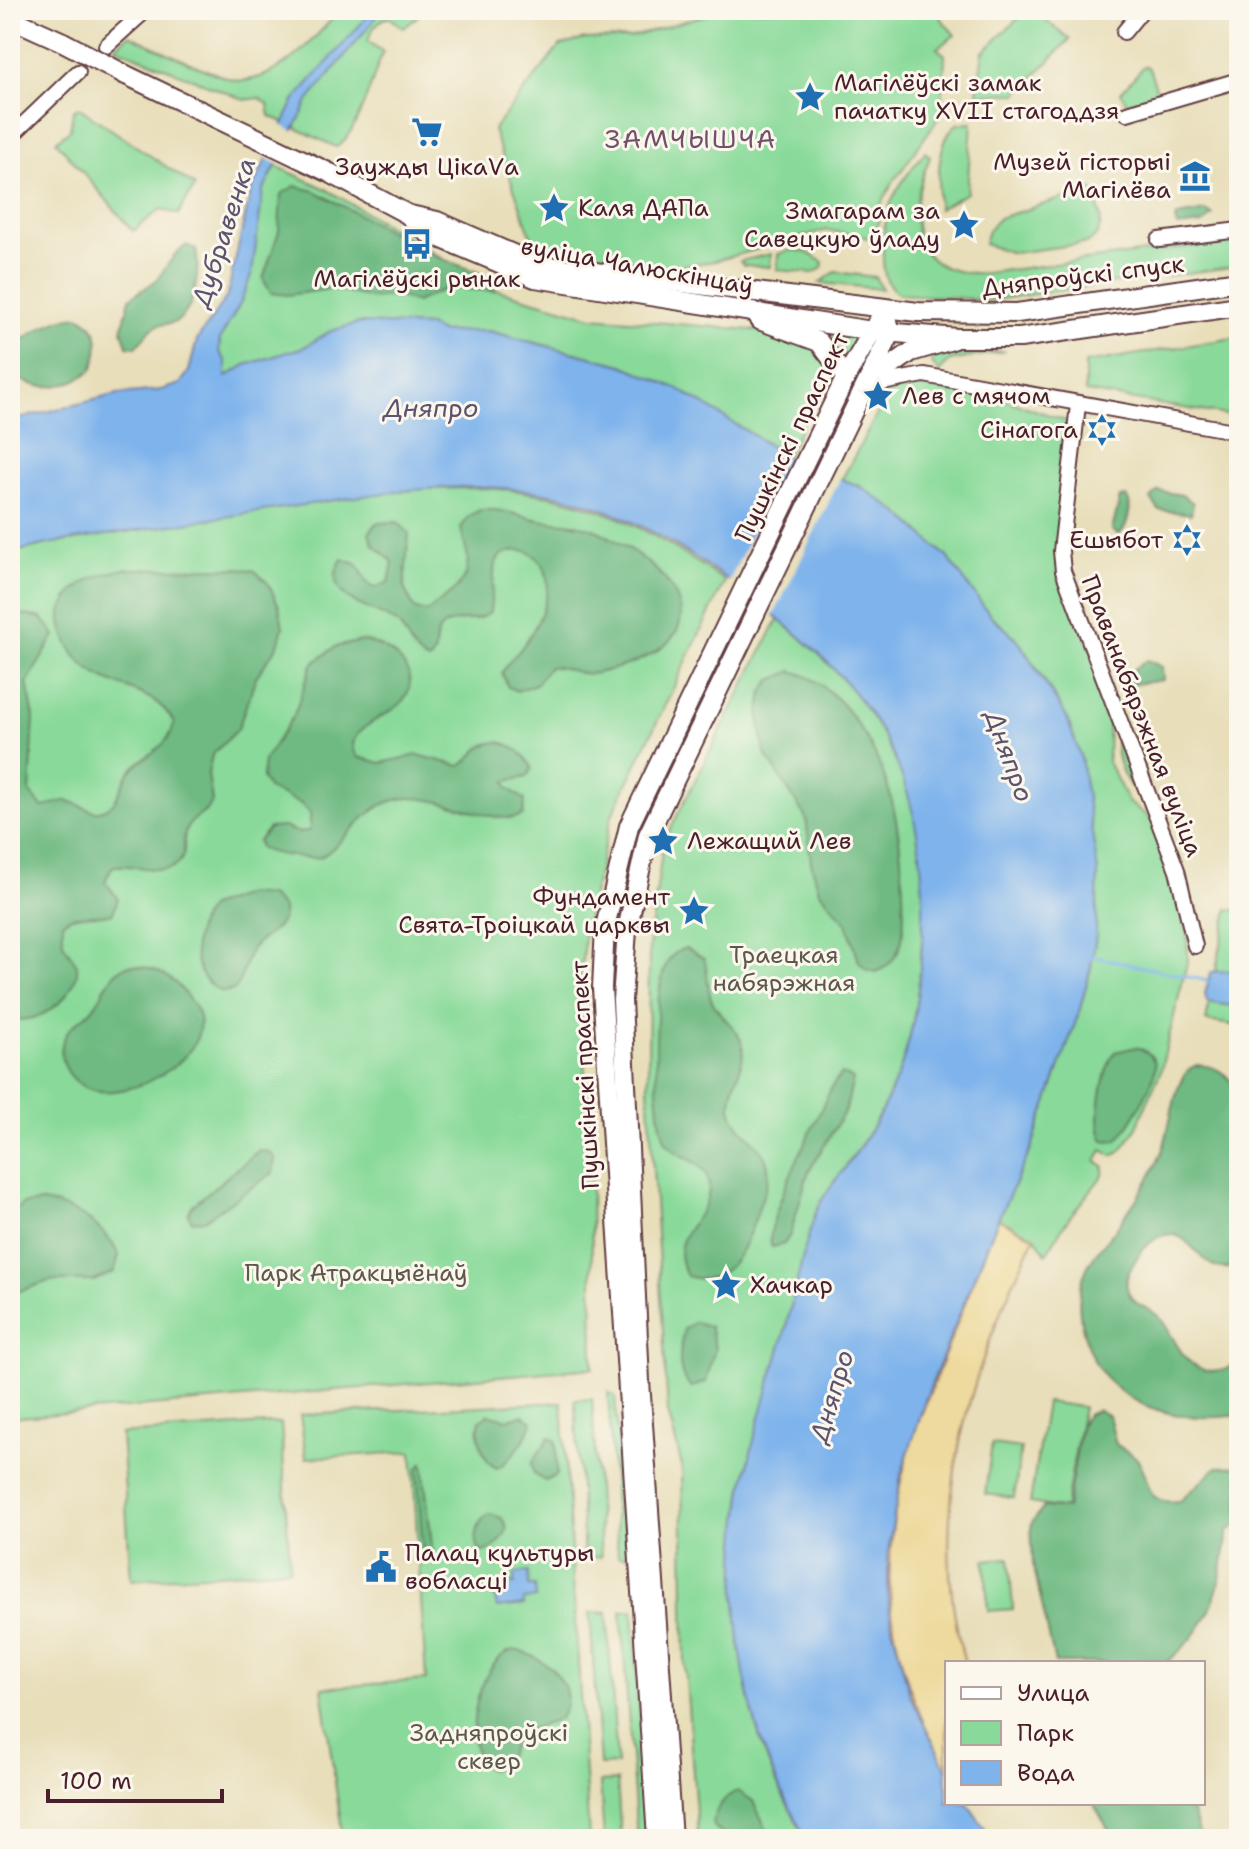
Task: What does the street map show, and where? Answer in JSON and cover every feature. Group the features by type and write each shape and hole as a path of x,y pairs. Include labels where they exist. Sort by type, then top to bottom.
{"main road":[{"name":"вуліца Чалюскінцаў","path":"10,18 330,173 407,214 428,233 535,278 881,332"},
{"name":"вуліца Чалюскінцаў","path":"407,214 437,221 538,265 885,309"},
{"name":"Дняпроўскі спуск","path":"885,309 959,314 1017,313 1239,281"},
{"path":"679,300 808,336 830,353 846,377"},
{"name":"Дняпроўскі спуск","path":"881,332 958,338 1020,338 1239,306"},
{"name":"Пушкінскі праспект","path":"672,1839 640,1381 622,1000 627,930 648,835 865,386 885,309"},
{"name":"Пушкінскі праспект","path":"657,1839 602,988 605,927 629,826 846,377 881,332"},
{"name":"Пушкінскі праспект","path":"865,386 895,360 958,338"}],"street":[{"path":"106,46 146,10"},
{"path":"1124,32 1142,10"},
{"path":"10,137 78,72"},
{"path":"1127,113 1239,80"},
{"path":"1159,240 1239,230"},
{"path":"924,375 921,361 928,349"},
{"path":"865,386 924,375 1239,432"},
{"name":"Праванабярэжная вуліца","path":"1078,405 1061,551 1063,571 1177,870 1195,946"}],"green space":[{"path":"340,10 425,10 404,28 389,17 373,29 368,41 383,52 351,132 336,147 270,116 268,104 259,98 244,100 115,47 129,35 204,69 242,81 257,78 284,64 309,44"},
{"path":"721,10 934,10 955,35 937,48 945,55 942,113 882,202 875,239 827,230 715,261 671,267 556,255 541,248 531,236 493,130 560,46 585,39 629,38"},
{"path":"1033,11 1070,39 1017,94 977,94 983,52 1025,12"},
{"path":"1144,66 1149,68 1158,94 1127,104 1121,92"},
{"path":"78,107 195,186 178,214 161,209 133,231 56,141 70,130 73,112"},
{"path":"972,123 967,193 938,209 940,164 945,141 957,124"},
{"path":"925,152 930,157 917,200 916,220 919,238 927,253 940,265 960,272 986,273 1239,240 1239,266 992,300 899,294 884,272 883,240 887,213 897,190"},
{"path":"276,166 324,188 494,289 592,317 788,333 809,339 829,369 787,456 678,389 622,365 489,331 440,332 428,326 401,325 331,331 304,347 246,365 226,377 219,351 220,339 247,287 263,191"},
{"path":"295,186 315,191 437,257 488,276 494,291 447,288 416,302 396,296 372,298 331,289 287,295 271,293 263,279 279,231 281,194"},
{"path":"1093,189 1101,219 1098,232 1088,243 1013,253 984,244 988,230 999,218"},
{"path":"1205,211 1213,215 1203,224 1177,227 1175,219 1178,216"},
{"path":"187,245 196,250 197,268 189,308 177,321 152,329 136,347 127,346 122,330 130,298 157,280 176,253"},
{"path":"792,250 806,252 823,262 822,268 813,273 777,270 778,254"},
{"path":"771,254 770,267 744,265 740,261"},
{"path":"835,272 875,277 882,289 820,283"},
{"path":"78,316 92,325 97,338 97,354 92,370 74,381 53,386 32,384 13,374 10,352 16,346 50,324"},
{"path":"829,333 860,334 850,358 846,359 840,345"},
{"path":"1239,337 1239,417 1085,392 1085,363"},
{"path":"940,351 1005,351 950,361 939,372 931,362 933,354"},
{"path":"916,379 981,391 1069,422 1057,546 1109,704 1108,762 1128,802 1153,820 1180,893 1187,935 1188,959 1160,1073 1135,1131 1119,1153 1112,1156 1102,1150 1096,1161 1104,1166 1103,1175 1068,1219 1046,1254 1035,1237 998,1219 1031,1149 1079,1012 1091,967 1093,843 1081,758 1067,718 1038,670 1017,639 990,615 947,557 898,512 842,479 888,394 896,386"},
{"name":"Парк Атракцыёнаў","path":"483,488 553,497 612,515 667,543 725,581 612,815 585,928 580,985 591,1173 593,1368 10,1418 10,553 48,544 343,497 420,489"},
{"path":"1158,491 1182,495 1193,503 1191,514 1159,510 1151,499"},
{"path":"1127,497 1128,517 1119,535 1112,530 1120,498"},
{"path":"480,510 585,526 632,550 656,570 673,590 680,610 678,629 663,647 636,661 590,674 549,667 536,684 517,691 508,687 502,673 537,624 546,600 547,576 532,554 519,550 501,555 495,564 490,612 479,618 442,627 429,661 419,656 398,624 354,602 337,585 336,573 342,559 357,564 369,585 375,588 389,582 393,562 373,544 369,533 377,523 397,522 409,533 404,588 415,610 427,612 456,589 466,575 468,558 461,528 469,516"},
{"path":"239,568 255,571 268,583 279,606 283,627 278,645 256,677 238,729 212,755 208,774 212,801 187,828 182,858 169,869 112,867 105,881 118,899 113,913 75,916 63,922 63,943 77,965 72,987 65,997 44,1013 21,1020 10,1018 10,612 42,618 55,635 27,683 34,717 30,793 42,807 67,801 94,811 103,810 117,798 132,769 168,738 174,723 163,708 150,698 87,668 74,654 64,634 61,612 69,596 82,584 98,576 125,569"},
{"name":"Траецкая набярэжная","path":"778,619 850,687 876,723 896,760 910,800 919,843 923,890 922,941 914,1014 901,1066 874,1125 826,1193 816,1213 752,1450 739,1516 742,1635 756,1725 776,1781 807,1839 698,1839 685,1666 682,1466 668,1412 648,1087 649,947 663,843"},
{"path":"362,641 392,653 407,670 410,679 403,701 360,731 353,747 358,757 381,763 418,755 460,766 485,745 506,744 519,752 532,769 527,777 506,781 508,788 525,800 523,815 497,817 429,800 395,800 374,810 321,857 290,856 260,848 258,841 269,828 284,827 299,833 310,830 310,813 303,805 269,789 262,779 264,760 294,715 312,664 335,647"},
{"path":"1147,660 1162,667 1163,680 1130,685 1127,674"},
{"path":"792,671 822,686 846,709 873,751 890,795 902,867 904,926 894,958 876,972 867,970 859,962 847,923 819,891 811,862 806,818 765,753 759,718 763,691 771,680"},
{"path":"1117,730 1144,798 1130,785 1121,768 1116,749"},
{"path":"247,894 270,896 283,908 283,915 275,928 253,948 235,990 222,992 211,985 197,965 195,941 198,929 210,907"},
{"path":"1228,909 1239,911 1239,1026 1206,1021"},
{"path":"686,948 704,959 712,1001 742,1044 732,1112 740,1127 762,1152 768,1173 751,1231 737,1258 716,1276 703,1279 687,1276 681,1261 681,1248 705,1204 709,1193 708,1180 701,1167 669,1146 658,1105 657,1027 661,982 671,958"},
{"path":"130,965 160,972 178,985 198,1014 198,1034 191,1049 161,1075 124,1090 90,1089 68,1072 62,1056 64,1038 97,1003 116,972"},
{"path":"1136,1047 1148,1053 1154,1061 1152,1081 1122,1134 1117,1140 1105,1141 1101,1134 1099,1111 1107,1070 1115,1052"},
{"path":"1197,1065 1218,1070 1226,1076 1239,1101 1239,1123 1230,1147 1239,1165 1239,1265 1216,1267 1179,1237 1162,1236 1147,1245 1135,1260 1127,1285 1130,1296 1160,1318 1195,1366 1204,1370 1227,1369 1239,1355 1239,1415 1189,1416 1165,1412 1123,1393 1106,1378 1093,1358 1081,1318 1080,1293 1087,1268 1152,1173 1162,1151 1182,1078"},
{"path":"842,1074 853,1079 846,1109 808,1173 790,1235 784,1244 772,1247 771,1235 783,1193 834,1083"},
{"path":"259,1150 271,1153 275,1158 273,1173 204,1220 192,1221 188,1214 192,1206"},
{"path":"43,1202 66,1208 97,1226 119,1255 114,1272 94,1281 49,1281 20,1291 10,1287 10,1213 23,1204"},
{"path":"695,1322 709,1326 715,1348 706,1382 692,1387 683,1377 680,1352 684,1329"},
{"path":"608,1392 615,1396 627,1556 618,1556"},
{"path":"592,1399 601,1557 584,1558 575,1400"},
{"name":"Задняпроўскі сквер","path":"562,1402 589,1839 343,1839 322,1688 426,1680 412,1452 306,1458 300,1415"},
{"path":"1046,1402 1083,1407 1065,1509 1030,1503"},
{"path":"1098,1410 1109,1416 1116,1444 1138,1460 1151,1492 1160,1500 1180,1501 1217,1467 1239,1466 1239,1524 1228,1531 1222,1571 1212,1605 1194,1635 1167,1661 1055,1661 1033,1564 1031,1524 1044,1507 1067,1509 1081,1424 1087,1415"},
{"path":"488,1414 507,1419 523,1415 532,1421 519,1448 497,1468 487,1460 480,1440 480,1420"},
{"path":"281,1423 290,1569 131,1580 121,1434"},
{"path":"550,1437 556,1441 557,1475 545,1481 534,1474 532,1463"},
{"path":"992,1444 1021,1448 1014,1498 985,1494"},
{"path":"423,1463 433,1556 427,1562 423,1557 417,1469"},
{"path":"490,1514 502,1518 507,1528 497,1544 481,1552 477,1531"},
{"path":"1009,1558 1013,1609 988,1611 985,1560"},
{"path":"633,1610 648,1839 637,1839 621,1611"},
{"path":"607,1612 617,1764 600,1765 590,1613"},
{"path":"513,1650 537,1659 557,1675 564,1685 565,1708 558,1720 519,1733 503,1766 489,1770 480,1760 475,1745 473,1727 476,1707 490,1670 500,1657"},
{"path":"617,1781 621,1839 604,1839 600,1782"},
{"path":"738,1791 753,1801 771,1839 731,1838 713,1824 721,1804"},
{"path":"1094,1805 1183,1805 1193,1813 1201,1839 1114,1839"}],"sand":[{"path":"998,1219 1035,1237 990,1339 960,1444 951,1498 949,1552 953,1607 965,1661 945,1661 945,1766 910,1687 898,1647 892,1609 890,1569 893,1529 912,1439"}],"water":[{"name":"Дняпро","path":"373,10 382,10 309,100 263,191 252,273 240,304 220,339 219,351 226,362 226,377 246,365 304,347 331,331 359,323 429,326 440,332 488,331 622,365 678,389 787,456 861,487 898,512 947,557 990,615 1017,639 1067,718 1081,758 1098,872 1096,936 1091,967 1079,1012 1031,1149 998,1219 926,1398 901,1475 888,1553 892,1626 910,1695 945,1766 945,1805 968,1805 992,1839 807,1839 785,1800 754,1717 738,1630 737,1540 742,1496 755,1435 807,1242 823,1198 863,1143 889,1097 906,1053 917,999 923,896 920,851 912,809 899,770 881,732 858,697 828,663 792,630 675,545 598,507 519,489 478,487 397,492 48,544 10,553 10,421 118,394 161,390 180,384 189,371 197,340 227,296 251,191 295,99"},
{"path":"1239,970 1239,1007 1207,1002 1205,994 1211,972"},
{"path":"528,1572 529,1586 535,1586 536,1598 524,1600 524,1605 497,1608 492,1583 515,1584 515,1573"}],"pier":[{"path":"279,124 297,133 281,166 263,157"},
{"path":"791,453 842,475 772,619 726,587"}],"waterway":[{"path":"1091,956 1208,981"}],"place":[{"name":"Магілёўскі замак пачатку XVII стагоддзя","path":"810,97"},
{"name":"Заужды ЦікаVа","path":"427,132"},
{"name":"Музей гісторыі Магілёва","path":"1195,176"},
{"name":"Каля ДАПа","path":"554,208"},
{"name":"Змагарам за Савецкую ўладу","path":"964,225"},
{"name":"Магілёўскі рынак","path":"417,244"},
{"name":"Лев с мячом","path":"878,396"},
{"name":"Сінагога","path":"1102,430"},
{"name":"Ешыбот","path":"1187,540"},
{"name":"Лежащий Лев","path":"663,841"},
{"name":"Фундамент Свята-Троіцкай царквы","path":"694,911"},
{"name":"Хачкар","path":"726,1285"},
{"name":"Палац культуры вобласці","path":"381,1567"}],"district":[{"name":"ЗАМЧЫШЧА","path":"691,138"}],"water label":[{"name":"Дубравенка","path":"223,232"}]}
